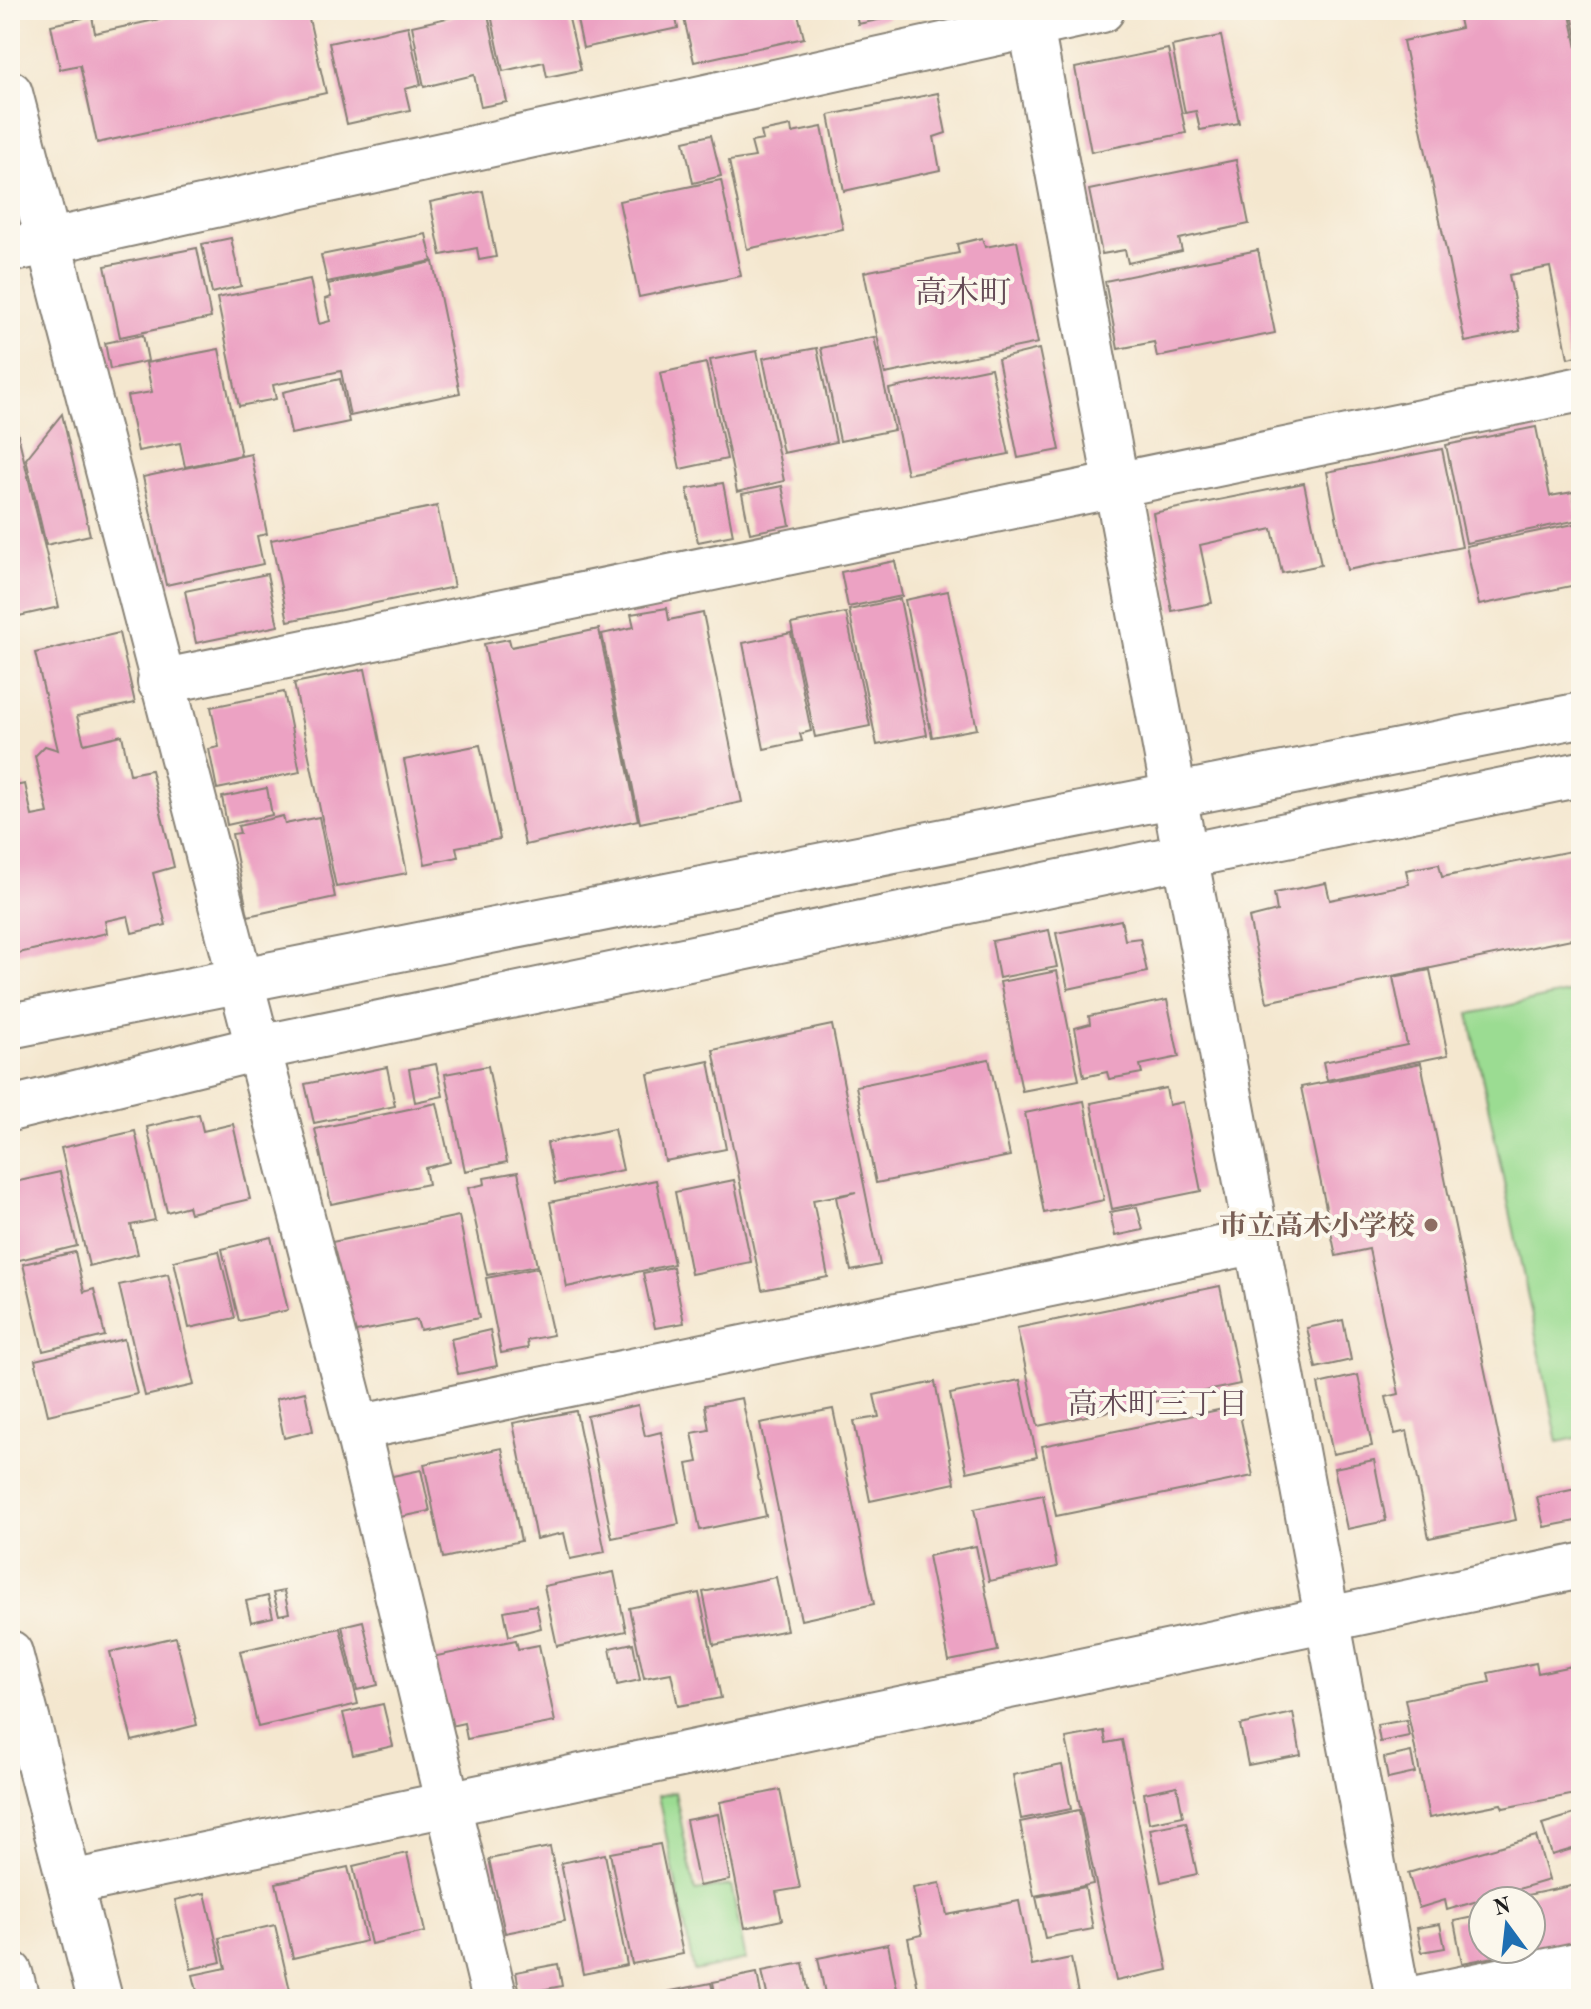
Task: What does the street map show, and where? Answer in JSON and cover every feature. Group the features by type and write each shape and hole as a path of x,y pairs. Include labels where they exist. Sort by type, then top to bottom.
{"street":[{"path":"28,246 1029,18 1102,10"},
{"path":"1029,18 1398,1999"},
{"path":"10,93 28,246 160,682 259,1048 357,1428 495,1999"},
{"path":"160,682 1581,389"},
{"path":"10,1026 1581,715"},
{"path":"10,1109 259,1048 1581,774"},
{"path":"357,1428 1258,1241"},
{"path":"71,1883 1581,1566"},
{"path":"10,1653 100,1999"},
{"path":"1413,1999 1581,1964"},
{"path":"10,1973 17,1999"}],"green space":[{"path":"1581,990 1581,1437 1558,1442 1469,1014"},
{"path":"675,1792 695,1891 731,1885 746,1960 694,1971 658,1796"}],"building":[{"path":"201,10 307,10 326,93 97,143 80,65 60,69 51,25 92,16 95,33"},
{"path":"487,10 507,102 481,107 474,75 424,87 412,26"},
{"path":"490,10 567,10 581,70 547,77 544,62 503,71"},
{"path":"575,10 674,10 678,28 583,48"},
{"path":"682,10 797,10 804,38 694,62"},
{"path":"855,10 886,10 888,18 858,24"},
{"path":"1457,10 1524,10 1525,15 1569,10 1581,67 1581,355 1568,358 1550,267 1509,275 1520,331 1465,342 1403,41 1461,28"},
{"path":"1571,10 1581,10 1581,51 1580,51"},
{"path":"408,26 421,85 405,89 410,110 347,124 329,43"},
{"path":"1221,36 1239,123 1200,130 1196,111 1185,113 1172,46"},
{"path":"1168,49 1186,133 1091,152 1075,68"},
{"path":"938,93 946,133 934,137 940,170 844,191 829,115"},
{"path":"791,126 792,133 822,127 843,229 747,249 729,161 755,157 751,142 763,140 761,132"},
{"path":"711,135 721,176 693,183 684,141"},
{"path":"1236,160 1249,224 1179,239 1182,251 1128,263 1125,250 1102,254 1089,190"},
{"path":"721,180 741,276 639,297 619,201"},
{"path":"483,191 496,257 479,260 477,248 441,255 430,202"},
{"path":"426,234 432,261 327,282 321,255"},
{"path":"231,238 241,286 212,293 202,244"},
{"path":"982,238 985,247 1017,241 1038,343 885,374 864,272 959,253 957,244"},
{"path":"197,248 211,318 120,337 105,266"},
{"path":"1258,250 1275,333 1157,357 1154,342 1118,349 1105,281"},
{"path":"433,262 460,393 350,416 341,371 273,385 276,399 239,406 217,298 310,279 319,324 330,321 325,299 331,297 328,284"},
{"path":"143,335 148,361 110,369 105,343"},
{"path":"874,337 894,430 840,441 821,348"},
{"path":"817,348 836,442 783,453 763,358"},
{"path":"219,349 241,455 185,467 180,443 138,451 127,396 152,392 146,363"},
{"path":"1039,349 1060,450 1018,458 998,359"},
{"path":"757,351 784,481 737,492 710,360"},
{"path":"706,363 727,459 680,469 660,373"},
{"path":"991,368 1009,454 907,474 889,389"},
{"path":"340,379 349,422 291,434 283,392"},
{"path":"10,401 59,607 10,618"},
{"path":"62,414 90,535 46,545 26,459"},
{"path":"1536,427 1550,496 1573,492 1578,520 1466,543 1446,445"},
{"path":"1442,449 1462,547 1347,570 1327,472"},
{"path":"251,454 267,534 257,536 263,564 166,585 143,477"},
{"path":"723,483 733,535 698,542 687,489"},
{"path":"1304,483 1321,565 1282,573 1272,529 1200,545 1212,603 1172,611 1153,513"},
{"path":"782,486 790,525 750,533 742,494"},
{"path":"437,506 454,587 288,621 271,540"},
{"path":"1579,523 1581,584 1479,605 1466,546"},
{"path":"895,561 902,596 848,607 841,572"},
{"path":"267,574 278,626 196,643 185,591"},
{"path":"948,591 977,729 932,737 905,600"},
{"path":"900,599 927,735 877,745 849,610"},
{"path":"667,608 669,620 703,613 742,802 640,823 602,634 634,627 631,614"},
{"path":"846,613 870,726 815,737 791,624"},
{"path":"599,629 638,820 525,845 484,644 509,639 511,647"},
{"path":"119,633 135,703 77,716 84,744 122,735 130,774 151,770 174,867 153,873 166,925 132,933 128,916 105,921 107,933 10,955 10,787 25,784 32,816 48,813 35,756 45,746 58,750 35,653"},
{"path":"791,633 811,731 800,734 802,741 764,749 743,643"},
{"path":"365,669 407,873 336,887 294,683"},
{"path":"284,692 300,772 217,789 209,749 219,747 211,707"},
{"path":"480,745 500,839 456,847 458,857 425,864 404,760"},
{"path":"267,788 272,815 227,825 222,797"},
{"path":"283,816 285,824 319,817 335,897 248,916 232,834 240,833 238,826"},
{"path":"1581,849 1581,937 1267,1002 1249,918 1277,911 1274,893 1326,883 1330,900 1409,884 1406,870 1439,864 1442,877"},
{"path":"1121,920 1125,940 1140,938 1147,972 1068,989 1056,933"},
{"path":"1049,930 1057,967 999,978 992,941"},
{"path":"1430,970 1448,1055 1327,1080 1323,1062 1407,1045 1393,977"},
{"path":"1057,971 1079,1080 1022,1091 1000,982"},
{"path":"1167,1000 1179,1057 1140,1065 1142,1073 1109,1079 1107,1072 1084,1077 1075,1028 1090,1024 1089,1016"},
{"path":"832,1025 880,1265 851,1271 836,1197 856,1192 813,1200 828,1277 762,1290 713,1050"},
{"path":"989,1059 1010,1156 876,1183 856,1086"},
{"path":"709,1061 726,1149 665,1161 648,1074"},
{"path":"1421,1063 1516,1520 1429,1538 1407,1431 1395,1434 1386,1397 1399,1394 1369,1249 1336,1256 1301,1087"},
{"path":"436,1064 443,1096 415,1102 409,1069"},
{"path":"488,1066 507,1162 465,1171 445,1074"},
{"path":"387,1067 395,1106 314,1123 305,1084"},
{"path":"1166,1088 1169,1105 1183,1102 1201,1191 1112,1209 1091,1103"},
{"path":"1084,1101 1104,1200 1044,1213 1025,1113"},
{"path":"437,1103 450,1162 425,1168 428,1184 331,1204 315,1129"},
{"path":"199,1114 203,1131 233,1124 250,1199 190,1213 188,1206 167,1212 147,1127"},
{"path":"614,1129 623,1170 555,1184 547,1143"},
{"path":"135,1131 155,1220 131,1225 138,1254 89,1266 61,1148"},
{"path":"60,1172 77,1246 11,1262 10,1183"},
{"path":"518,1172 537,1266 487,1275 468,1188 485,1184 484,1178"},
{"path":"656,1180 674,1264 567,1287 550,1202"},
{"path":"734,1180 751,1262 691,1274 675,1192"},
{"path":"1137,1207 1143,1230 1115,1236 1110,1212"},
{"path":"459,1216 479,1318 420,1330 417,1320 351,1333 332,1242"},
{"path":"271,1237 288,1310 239,1321 222,1249"},
{"path":"219,1251 235,1318 189,1328 174,1261"},
{"path":"75,1252 84,1292 94,1289 105,1336 43,1351 23,1264"},
{"path":"673,1267 684,1323 655,1328 643,1273"},
{"path":"538,1268 553,1335 527,1340 528,1348 501,1353 486,1278"},
{"path":"168,1274 194,1385 145,1396 119,1285"},
{"path":"1220,1286 1240,1384 1038,1426 1017,1328"},
{"path":"1343,1320 1351,1360 1316,1368 1307,1328"},
{"path":"490,1330 497,1366 458,1374 451,1339"},
{"path":"124,1339 137,1394 48,1415 35,1360"},
{"path":"1358,1375 1372,1446 1333,1454 1318,1384"},
{"path":"1020,1380 1037,1457 967,1472 950,1394"},
{"path":"935,1382 955,1483 870,1501 854,1421 879,1417 874,1395"},
{"path":"305,1392 313,1431 284,1438 276,1399"},
{"path":"742,1398 766,1516 700,1530 687,1464 698,1462 692,1433 709,1430 705,1405"},
{"path":"638,1405 645,1436 661,1432 679,1524 612,1538 587,1416"},
{"path":"1238,1406 1253,1476 1056,1516 1042,1446"},
{"path":"833,1409 874,1604 801,1620 760,1423"},
{"path":"576,1411 605,1552 570,1559 564,1533 536,1539 513,1423"},
{"path":"502,1448 521,1541 443,1558 424,1464"},
{"path":"1374,1460 1386,1521 1347,1529 1334,1468"},
{"path":"421,1470 430,1511 396,1518 388,1477"},
{"path":"1581,1488 1581,1520 1544,1527 1537,1497"},
{"path":"1043,1495 1057,1567 989,1581 974,1509"},
{"path":"976,1546 998,1651 949,1661 928,1556"},
{"path":"614,1572 626,1631 557,1646 544,1586"},
{"path":"776,1577 787,1630 714,1645 703,1592"},
{"path":"284,1591 289,1613 279,1615 273,1593"},
{"path":"699,1593 721,1698 678,1706 671,1673 644,1678 629,1608"},
{"path":"268,1596 273,1617 251,1622 246,1601"},
{"path":"536,1605 541,1628 509,1636 504,1611"},
{"path":"363,1621 378,1685 357,1690 342,1626"},
{"path":"340,1628 358,1704 258,1727 240,1651"},
{"path":"176,1637 197,1725 132,1741 110,1652"},
{"path":"516,1640 518,1649 539,1645 555,1722 467,1739 464,1723 446,1727 432,1657"},
{"path":"633,1643 640,1680 617,1685 610,1648"},
{"path":"1536,1663 1538,1673 1581,1664 1581,1793 1429,1818 1405,1699 1490,1682 1488,1673"},
{"path":"383,1704 393,1746 353,1755 343,1713"},
{"path":"1293,1713 1301,1755 1248,1765 1240,1725"},
{"path":"1406,1720 1409,1736 1380,1742 1377,1725"},
{"path":"1104,1731 1106,1743 1122,1740 1168,1970 1116,1981 1066,1738"},
{"path":"1411,1752 1415,1773 1388,1779 1384,1758"},
{"path":"1062,1765 1071,1809 1021,1819 1013,1775"},
{"path":"1177,1786 1183,1816 1149,1823 1144,1793"},
{"path":"780,1790 800,1888 776,1892 782,1920 745,1928 720,1802"},
{"path":"1079,1810 1093,1884 1034,1896 1020,1822"},
{"path":"1581,1812 1581,1853 1579,1847 1552,1855 1542,1824"},
{"path":"718,1814 730,1880 699,1886 686,1820"},
{"path":"1186,1822 1197,1874 1161,1882 1150,1829"},
{"path":"1536,1836 1549,1880 1532,1885 1467,1885 1467,1904 1447,1910 1445,1900 1419,1908 1408,1873"},
{"path":"660,1844 683,1954 632,1964 610,1853"},
{"path":"550,1847 565,1921 505,1933 489,1859"},
{"path":"407,1853 425,1932 371,1944 353,1866"},
{"path":"605,1854 627,1965 583,1974 561,1863"},
{"path":"348,1867 366,1941 293,1958 276,1883"},
{"path":"940,1883 947,1915 1019,1901 1032,1966 1071,1958 1079,1999 920,1999 908,1938 922,1935 913,1888"},
{"path":"1581,1884 1581,1944 1547,1951 1547,1891"},
{"path":"1085,1887 1093,1929 1045,1938 1036,1897"},
{"path":"205,1893 221,1962 191,1969 175,1900"},
{"path":"1467,1918 1467,1962 1462,1963 1454,1921"},
{"path":"1440,1924 1445,1948 1422,1952 1417,1928"},
{"path":"275,1925 292,1999 199,1999 193,1975 226,1968 219,1938"},
{"path":"888,1944 899,1999 826,1999 818,1958"},
{"path":"803,1963 810,1999 768,1999 762,1971"},
{"path":"558,1964 562,1986 520,1994 516,1972"},
{"path":"757,1973 762,1999 716,1999 713,1982"},
{"path":"711,1983 715,1999 667,1999 666,1992"}],"place":[{"name":"市立高木小学校","path":"1431,1225"}],"district":[{"name":"高木町","path":"963,292"},
{"name":"高木町三丁目","path":"1158,1404"}]}
